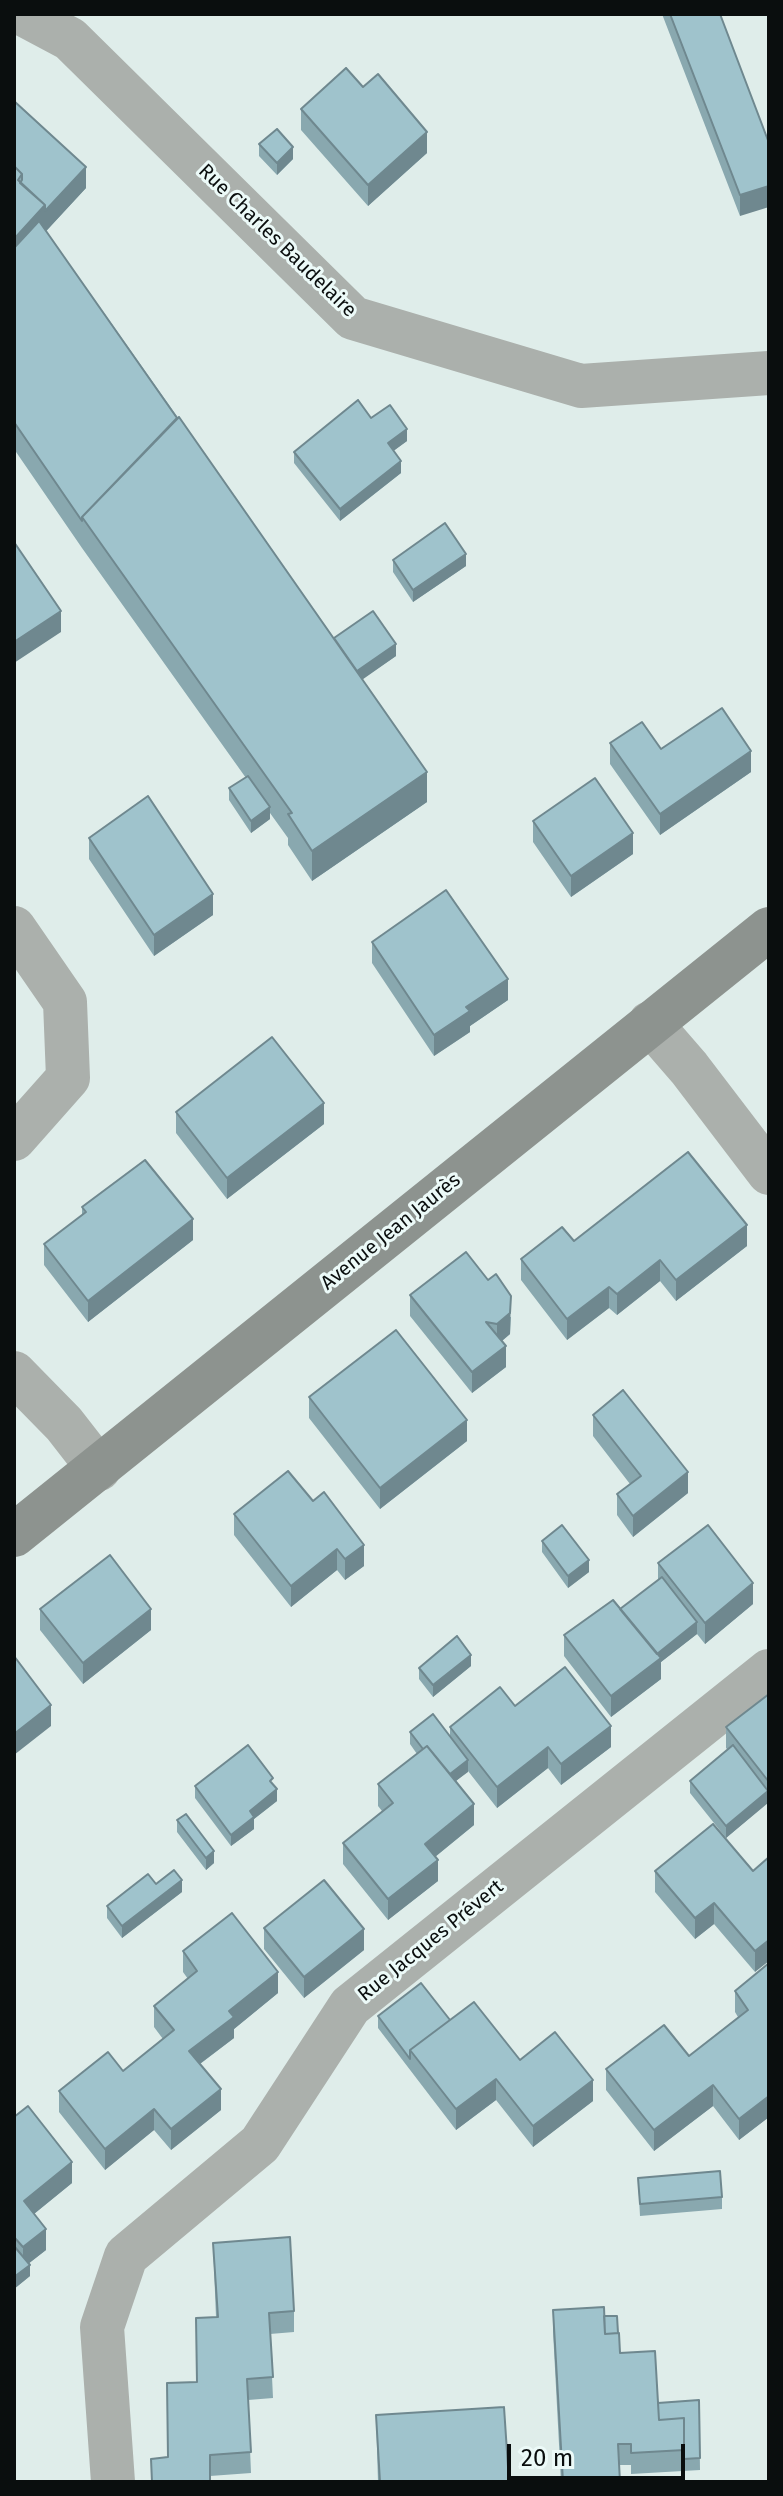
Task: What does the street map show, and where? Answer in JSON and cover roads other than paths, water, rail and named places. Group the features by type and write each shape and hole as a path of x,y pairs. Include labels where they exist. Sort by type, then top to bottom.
{"main road":[{"name":"Avenue Jean Jaurès","path":"14,1535 769,929"}],"street":[{"name":"Rue Charles Baudelaire","path":"23,14 70,39 353,318 581,386 769,373"},
{"path":"14,928 65,1002 68,1078 14,1139"},
{"path":"650,1023 689,1068 769,1173"},
{"path":"14,1373 64,1424 99,1469"},
{"name":"Rue Jacques Prévert","path":"113,2482 102,2327 126,2256 260,2144 350,2006 769,1671"}]}
